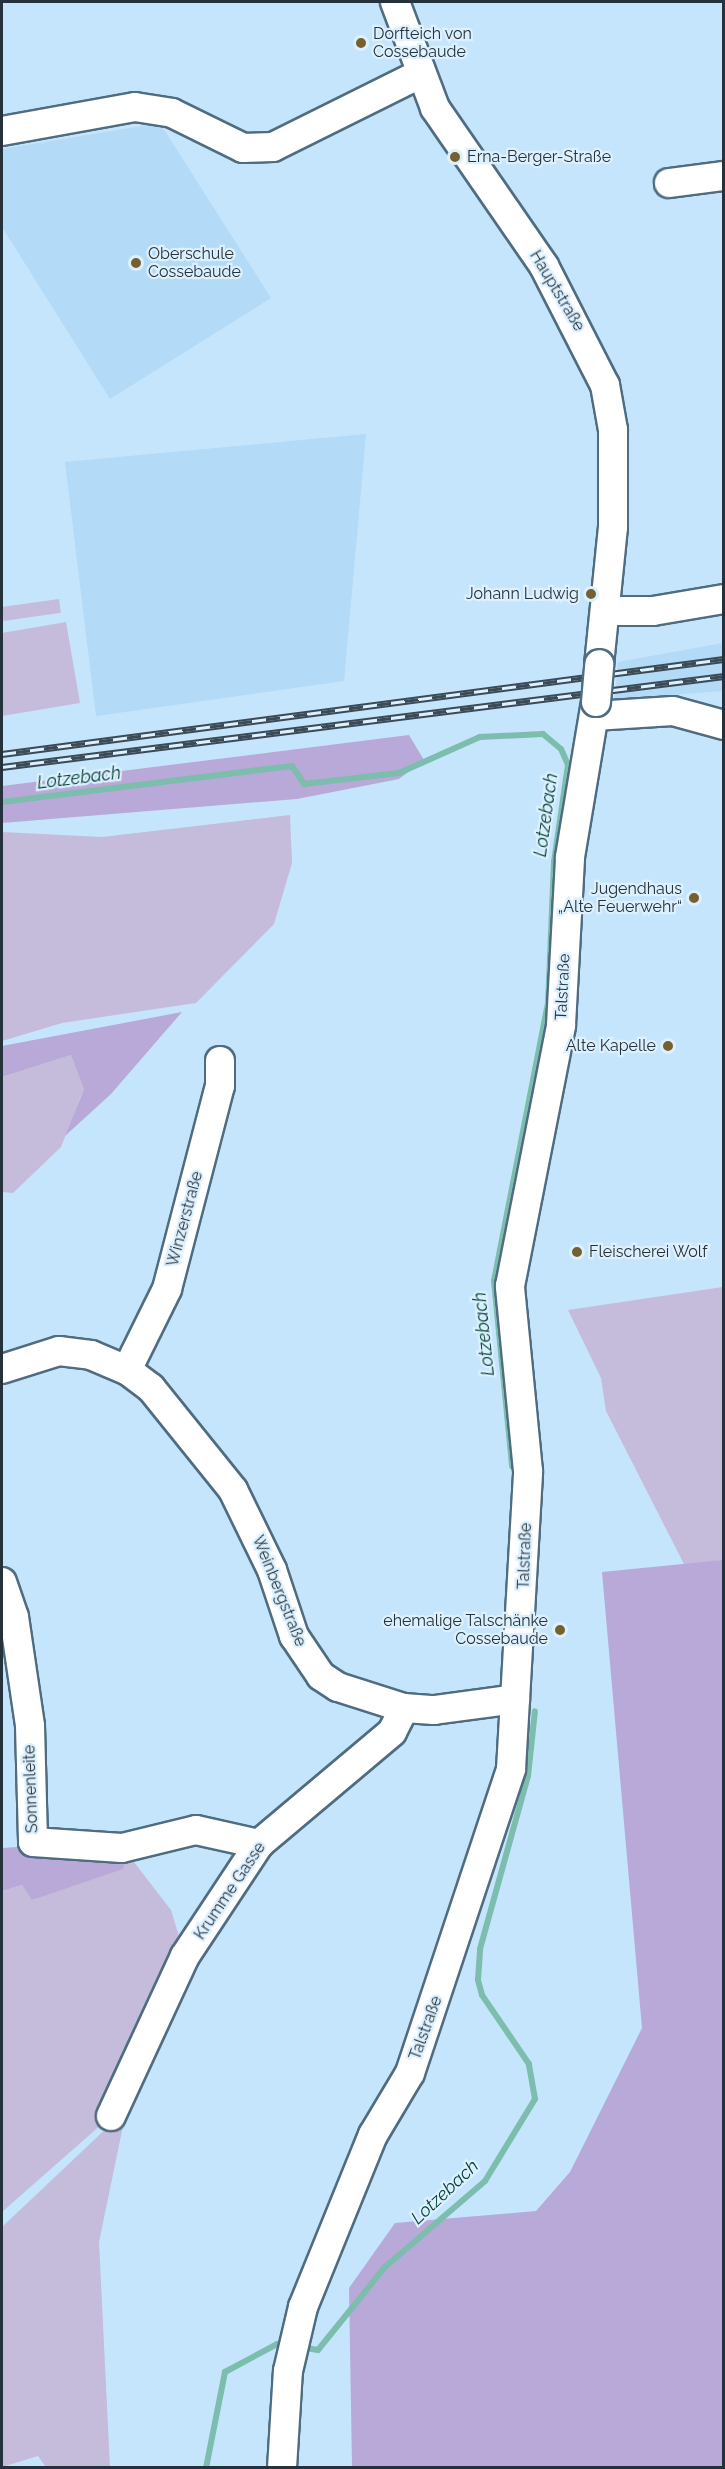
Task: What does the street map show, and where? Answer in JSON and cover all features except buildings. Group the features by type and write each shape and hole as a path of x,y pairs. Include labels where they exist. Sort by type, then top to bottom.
{"street":[{"name":"Hauptstraße","path":"395,2 420,74 466,156 544,266 605,385 613,430 605,611"},
{"path":"2,132 135,107 172,113 243,148 273,147 420,74"},
{"path":"669,183 723,176"},
{"path":"605,611 652,611 723,599"},
{"name":"Talstraße","path":"282,2468 288,2371 303,2307 373,2134 410,2073 457,1944 503,1806 515,1699 528,1471 510,1286 561,1025 570,857 595,709 605,611"},
{"path":"595,709 673,711 723,725"},
{"name":"Winzerstraße","path":"127,1370 167,1289 220,1086 220,1061"},
{"name":"Weinbergstraße","path":"2,1366 59,1351 91,1355 127,1370 181,1421 233,1490 307,1659 338,1687 404,1708 434,1710 515,1699"},
{"name":"Sonnenleite","path":"2,1582 14,1617 30,1726 33,1842 122,1848 196,1830 259,1844"},
{"name":"Krumme Gasse","path":"111,2116 185,1956 259,1844 392,1732 404,1708"}],"shaded area":[{"name":"Oberschule Cossebaude","path":"160,123 271,298 110,399 2,227 2,149"},
{"path":"366,434 344,681 96,716 65,462"},
{"path":"59,599 61,613 4,621 2,607"},
{"path":"66,622 80,703 2,716 2,633"},
{"path":"723,643 723,691 615,699 618,662"},
{"path":"409,735 424,760 399,779 297,799 2,823 2,786"},
{"path":"290,815 292,863 274,924 196,1003 62,1023 2,1041 2,832 102,837"},
{"path":"182,1012 111,1094 65,1136 84,1089 71,1055 2,1077 2,1046"},
{"path":"71,1055 84,1088 61,1147 13,1193 2,1192 2,1077"},
{"path":"723,1287 723,1560 685,1566 606,1411 601,1378 568,1310"},
{"path":"723,1560 723,2467 352,2467 349,2288 395,2223 536,2211 570,2172 642,2028 602,1572"},
{"path":"2,1848 127,1853 123,1869 32,1900 22,1885 2,1891"},
{"path":"127,1853 171,1910 185,1956 112,2116 124,2121 99,2242 110,2467 46,2467 38,2456 2,2467 2,2227 111,2124 111,2116 2,2212 2,1891 22,1885 33,1900"}],"waterway":[{"name":"Lotzebach","path":"2,802 292,766 304,784 399,773 480,737 543,734 561,749 568,765 554,862 548,1003 494,1281 512,1466"},
{"name":"Lotzebach","path":"301,2347 318,2350 385,2267 485,2181 535,2099 529,2064 482,1995 478,1980 480,1949 528,1776 535,1711"},
{"name":"Lotzebach","path":"206,2468 225,2372 277,2344 287,2346"}],"railway":[{"path":"2,754 724,659"},
{"path":"2,767 724,676"}],"place":[{"name":"Dorfteich von Cossebaude","path":"361,43"},
{"name":"Erna-Berger-Straße","path":"455,157"},
{"name":"Oberschule Cossebaude","path":"136,263"},
{"name":"Johann Ludwig","path":"591,594"},
{"name":"Jugendhaus „Alte Feuerwehr“","path":"694,898"},
{"name":"Alte Kapelle","path":"668,1046"},
{"name":"Fleischerei Wolf","path":"577,1252"},
{"name":"ehemalige Talschänke Cossebaude","path":"560,1630"}]}
